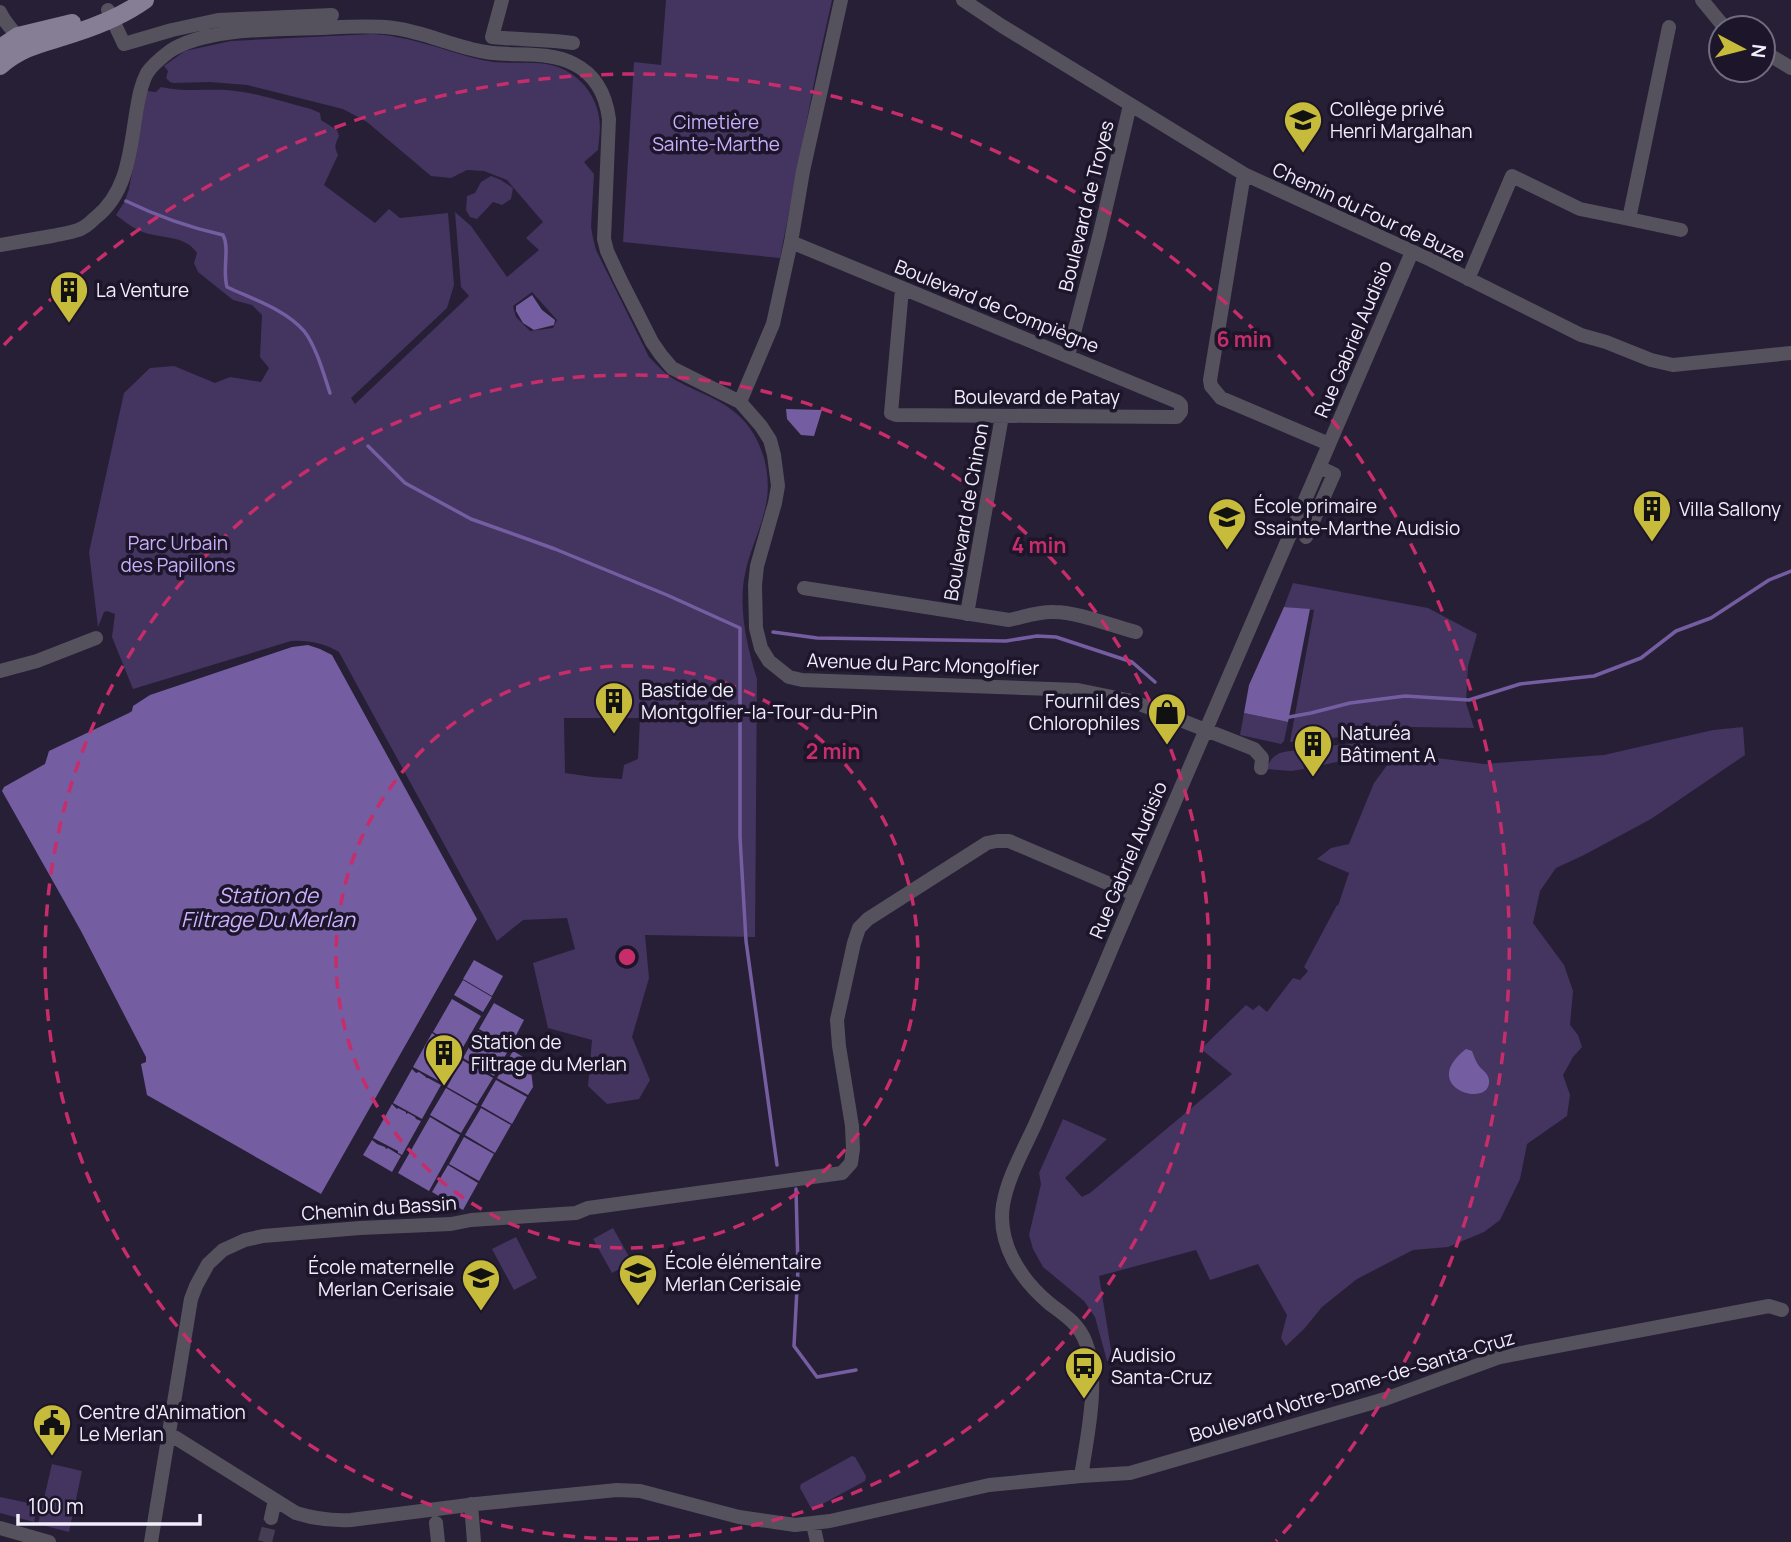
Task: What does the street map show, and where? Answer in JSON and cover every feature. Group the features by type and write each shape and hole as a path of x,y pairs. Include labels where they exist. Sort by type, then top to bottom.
{"main road":[{"path":"0,66 21,42 56,27 110,15 129,0"},
{"path":"0,48 76,33 145,0"}],"street":[{"path":"502,0 492,37 573,43"},
{"path":"740,402 773,324 841,0"},
{"name":"Chemin du Four de Buze","path":"964,0 1244,174 1581,335 1673,365 1791,353"},
{"path":"1702,0 1714,14"},
{"path":"0,12 21,42"},
{"path":"110,15 124,44 218,20 332,15"},
{"name":"Avenue du Parc Mongolfier","path":"0,244 78,230 101,214 119,191 124,176 140,90 146,74 168,52 192,40 251,31 376,26 410,31 486,52 562,59 575,64 593,78 605,97 609,119 604,239 620,279 652,342 672,368 740,402 761,426 769,440 778,486 757,566 755,584 756,628 761,648 769,661 789,677 802,680 1077,690 1132,701 1254,749 1262,758 1261,768"},
{"path":"1629,219 1669,27"},
{"name":"Boulevard de Troyes","path":"1068,356 1100,237 1130,105"},
{"path":"1244,174 1211,386 1221,398 1329,444"},
{"path":"1468,279 1513,176 1580,209 1681,230"},
{"name":"Boulevard de Compiègne","path":"790,242 1178,402 1181,404 1181,412"},
{"name":"Rue Gabriel Audisio","path":"1081,1476 1091,1392 1087,1344 1070,1319 1047,1302 1011,1257 1005,1242 1002,1215 1008,1187 1412,252"},
{"name":"Boulevard de Patay","path":"902,289 891,413 1177,417 1181,412"},
{"name":"Boulevard de Chinon","path":"967,614 1002,416"},
{"path":"1306,537 1334,474 1319,467"},
{"path":"804,588 1009,620 1055,611 1136,632"},
{"path":"0,671 37,661 96,638"},
{"name":"Chemin du Bassin","path":"150,1542 195,1286 208,1264 223,1250 245,1240 263,1236 576,1213 588,1208 842,1173 851,1163 853,1149 837,1020 854,943 859,928 868,919 987,843 998,841 1027,848 1135,894"},
{"name":"Boulevard Notre-Dame-de-Santa-Cruz","path":"168,1433 296,1514 331,1521 617,1489 640,1491 739,1517 795,1525 813,1524 989,1485 1130,1473 1385,1399 1500,1357 1769,1306 1782,1310"},
{"path":"271,1518 275,1500"},
{"path":"471,1504 474,1542"},
{"path":"436,1523 438,1542"},
{"path":"813,1524 817,1542"},
{"path":"0,1528 33,1540 49,1542"}],"green space":[{"name":"Cimetière Sainte-Marthe","path":"666,0 832,0 780,258 623,242 634,62 661,65"},
{"name":"Parc Urbain des Papillons","path":"386,35 490,61 556,66 574,75 588,89 597,107 600,121 598,150 584,162 594,174 591,227 596,250 649,357 673,379 722,403 738,415 752,432 763,454 767,501 743,587 747,641 757,679 755,937 645,935 649,978 632,1037 650,1080 639,1099 607,1104 588,1086 592,1040 548,1028 533,963 575,949 567,918 523,920 497,941 339,652 316,643 291,641 133,689 112,637 115,614 104,612 98,627 89,552 124,393 150,368 174,366 215,383 230,377 261,382 269,368 260,357 262,315 252,305 233,300 198,272 194,263 197,253 186,243 140,231 116,215 129,189 147,91 156,92 161,87 237,91 311,109 320,113 321,120 337,130 339,136 335,146 338,155 324,185 375,223 389,209 400,218 448,213 454,285 447,308 351,398 355,404 469,296 461,287 455,212 471,226 507,277 539,250 526,238 543,222 507,180 484,171 467,170 451,178 431,176 367,122 343,109 247,85 174,83 166,78 168,71 164,66 185,51 231,41","holes":["532,292 557,320 553,328 530,331 516,317 513,306","564,718 640,718 638,759 624,765 622,779 565,773"]},
{"path":"491,176 513,188 511,199 502,205 493,202 477,219 470,217 466,210 467,196 475,193 481,182"},
{"path":"1293,583 1428,608 1477,634 1468,666 1466,703 1474,728 1412,727 1290,742 1314,610 1284,607"},
{"path":"1244,713 1288,722 1284,741 1281,744 1240,735"},
{"path":"1743,727 1745,755 1651,819 1556,868 1540,891 1533,923 1564,965 1573,991 1570,1025 1578,1035 1582,1047 1563,1075 1570,1095 1567,1116 1527,1144 1520,1179 1500,1220 1484,1232 1448,1247 1413,1250 1357,1279 1322,1307 1286,1346 1281,1338 1287,1315 1258,1264 1210,1280 1196,1250 1099,1276 1113,1362 1107,1361 1095,1317 1084,1301 1043,1267 1029,1235 1041,1184 1039,1173 1063,1119 1107,1139 1065,1178 1082,1197 1232,1074 1201,1049 1246,1005 1253,1010 1259,1005 1267,1012 1293,978 1300,980 1308,971 1304,967 1338,906 1349,873 1317,859 1331,848 1349,844 1374,783 1388,764 1437,758 1484,764 1604,755 1713,730"},
{"path":"1362,742 1364,756 1309,768 1305,749"},
{"path":"1300,750 1304,769 1266,769 1279,754"},
{"path":"613,1228 632,1262 612,1273 593,1239"},
{"path":"516,1237 537,1278 514,1290 492,1249"},
{"path":"852,1456 866,1476 865,1481 811,1508 800,1488 801,1484"},
{"path":"52,1464 82,1471 69,1532 38,1524"},
{"path":"0,1497 38,1505 34,1522 0,1513"}],"water":[{"path":"532,295 542,310 555,320 554,325 534,330 523,323 516,306"},
{"path":"786,409 822,410 814,436 801,435 787,419"},
{"path":"1284,607 1310,609 1288,722 1244,713 1249,685"},
{"name":"Station de Filtrage Du Merlan","path":"308,645 332,655 477,919 321,1194 147,1095 141,1064 146,1062 146,1057 81,931 2,791 4,787 45,764 49,751 129,713 133,706 150,695 292,647"},
{"path":"474,960 503,976 492,996 463,979"},
{"path":"463,980 492,997 483,1012 454,995"},
{"path":"452,999 481,1016 462,1049 433,1032"},
{"path":"494,1003 524,1020 510,1047 479,1029"},
{"path":"478,1031 509,1049 494,1076 463,1058"},
{"path":"432,1033 461,1050 442,1084 413,1067"},
{"path":"1466,1049 1472,1051 1489,1080 1487,1089 1480,1093 1470,1094 1460,1090 1452,1084 1449,1075 1453,1063"},
{"path":"513,1051 530,1061 533,1087 528,1095 497,1078"},
{"path":"462,1060 493,1078 477,1104 447,1087"},
{"path":"412,1069 441,1085 422,1119 393,1103"},
{"path":"496,1080 527,1097 512,1124 481,1106"},
{"path":"446,1088 477,1106 461,1133 430,1115"},
{"path":"392,1104 421,1121 402,1155 373,1138"},
{"path":"481,1108 511,1125 495,1153 465,1135"},
{"path":"430,1117 460,1135 429,1191 398,1173"},
{"path":"464,1137 494,1154 479,1181 449,1164"},
{"path":"372,1140 401,1156 392,1172 363,1155"},
{"path":"448,1165 478,1183 463,1210 432,1192"}],"waterway":[{"path":"126,201 173,221 223,235 226,246 227,287 278,311 304,331 316,352 330,393"},
{"path":"368,446 405,483 471,519 555,549 740,628 740,837 746,941 777,1165"},
{"path":"1284,718 1350,703 1405,696 1469,700 1520,684 1594,676 1641,658 1676,631 1711,618 1769,580 1791,571"},
{"path":"773,632 817,638 1006,641 1037,636 1056,637 1132,662 1155,682"},
{"path":"796,1189 798,1269 794,1346 817,1377 856,1370"}],"tunnel":[{"path":"265,1542 271,1518"}],"place":[{"name":"Collège privé Henri Margalhan","path":"1303,154"},
{"name":"La Venture","path":"69,324"},
{"name":"Villa Sallony","path":"1652,543"},
{"name":"École primaire Ssainte-Marthe Audisio","path":"1227,551"},
{"name":"Bastide de Montgolfier-la-Tour-du-Pin","path":"614,735"},
{"name":"Fournil des Chlorophiles","path":"1167,746"},
{"name":"Naturéa Bâtiment A","path":"1313,778"},
{"name":"Station de Filtrage du Merlan","path":"444,1087"},
{"name":"École élémentaire Merlan Cerisaie","path":"638,1307"},
{"name":"École maternelle Merlan Cerisaie","path":"481,1312"},
{"name":"Audisio Santa-Cruz","path":"1084,1400"},
{"name":"Centre d'Animation Le Merlan","path":"52,1457"}]}
